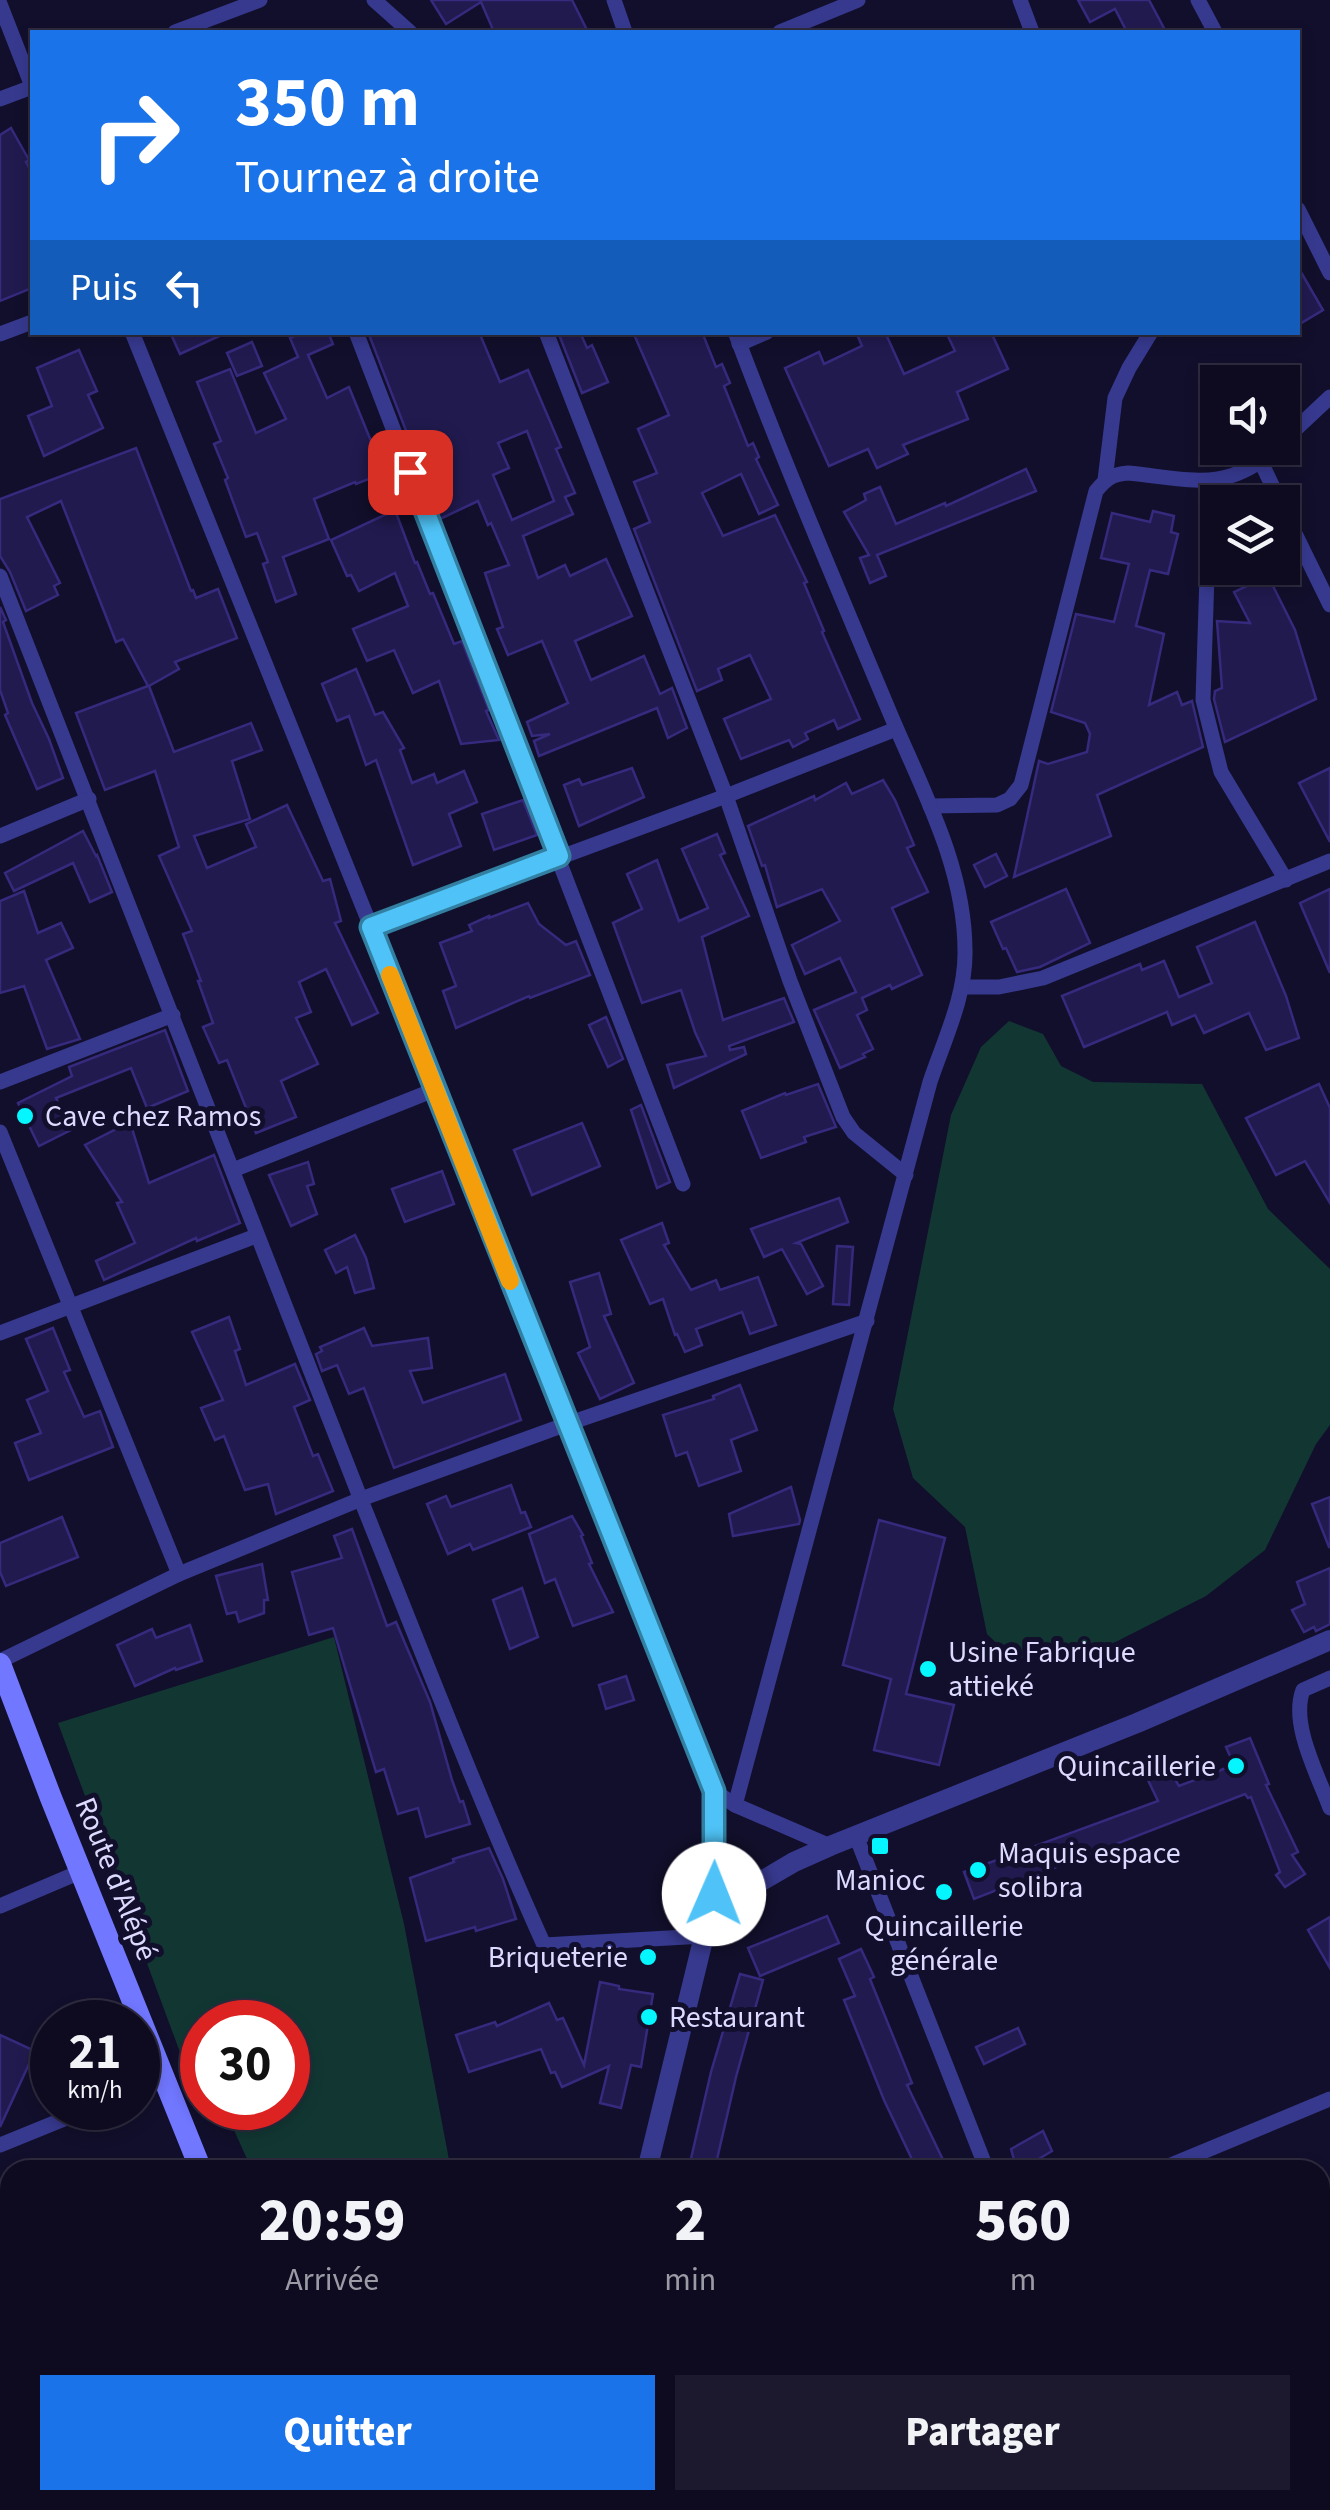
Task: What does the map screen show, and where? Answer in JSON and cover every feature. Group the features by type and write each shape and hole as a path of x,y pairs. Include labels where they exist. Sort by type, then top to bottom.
{"main road":[{"name":"Route d'Alépé","path":"2,1675 197,2160"}],"street":[{"path":"180,30 260,0"},
{"path":"374,0 408,30"},
{"path":"614,0 624,30"},
{"path":"785,30 858,0"},
{"path":"1020,0 1031,30"},
{"path":"1198,0 1214,30"},
{"path":"0,4 30,81"},
{"path":"0,99 30,87"},
{"path":"1300,213 1330,272"},
{"path":"0,334 30,323"},
{"path":"133,335 714,1791 708,1930 650,2160"},
{"path":"357,335 684,1184"},
{"path":"547,335 726,796 790,981 843,1117 854,1134 906,1175"},
{"path":"1105,480 1115,398 1148,335"},
{"path":"734,1805 930,1082 962,987 966,951 960,900 930,806 737,338"},
{"path":"1300,425 1330,397"},
{"path":"930,806 997,805 1010,799 1021,785 1096,491 1105,480 1116,474 1128,474 1210,481 1234,477 1255,465"},
{"path":"1210,481 1203,700 1221,772 1286,880"},
{"path":"1300,544 1330,605"},
{"path":"0,576 360,1499 490,1826 544,1945 708,1930 741,1892 830,1846 1137,1723 1330,1640"},
{"path":"371,927 896,729"},
{"path":"0,836 89,799"},
{"path":"962,987 1000,987 1043,978 1330,861"},
{"path":"0,1082 173,1015"},
{"path":"232,1170 434,1090"},
{"path":"0,1132 179,1574"},
{"path":"0,1333 256,1236"},
{"path":"2,1675 179,1574 360,1499 867,1322"},
{"path":"1330,1678 1303,1690 1298,1702 1300,1725 1330,1808"},
{"path":"714,1791 734,1805 830,1846"},
{"path":"856,1836 983,2160"},
{"path":"0,1906 80,1872"},
{"path":"1183,2160 1330,2098"},
{"path":"0,2145 36,2130"}],"green space":[{"path":"1009,1021 1043,1034 1061,1066 1093,1082 1202,1084 1268,1209 1330,1269 1330,1425 1316,1444 1265,1550 1206,1596 1082,1659 1012,1658 987,1634 965,1527 913,1478 893,1409 951,1115 981,1047"},
{"path":"334,1637 404,1924 449,2160 247,2160 234,2130 310,2130 310,2000 180,2000 180,2052 58,1723"}],"building":[{"path":"431,0 572,0 587,30 493,30 481,2 446,24"},
{"path":"1078,0 1149,0 1165,30 1126,30 1115,9 1090,22"},
{"path":"11,128 29,160 26,162 30,169 30,289 0,301 0,135"},
{"path":"1300,270 1323,310 1300,324"},
{"path":"171,335 221,335 180,354"},
{"path":"329,335 333,344 308,355 327,398 349,387 384,473 314,499 329,539 283,557 296,594 276,602 257,533 246,537 225,480 228,478 214,444 221,441 197,382 230,369 256,433 286,419 264,373 298,357 290,338"},
{"path":"369,335 480,335 500,382 528,370 561,447 556,449 575,493 565,497 573,514 523,536 538,578 565,565 570,576 606,559 632,616 575,641 591,680 644,656 660,694 672,688 687,728 668,738 657,708 539,756 534,741 550,734 532,736 527,722 568,703 542,641 508,655 497,629 503,627 485,573 509,565 478,501 440,519","holes":["527,431 554,501 512,520 493,475 509,468 498,443"]},
{"path":"559,335 581,335 587,348 592,345 608,382 582,393"},
{"path":"634,335 703,335 716,367 722,364 730,383 724,386 778,505 759,514 741,474 702,493 723,536 775,515 807,582 804,583 822,632 860,719 838,729 834,720 805,733 808,739 793,747 789,740 741,759 724,719 771,699 750,655 718,669 722,680 697,691 634,529 650,522 634,482 657,473 638,429 669,415"},
{"path":"857,335 886,335 904,374 955,351 947,335 992,335 1008,369 957,392 968,419 903,445 908,454 877,468 868,449 829,466 785,368 819,352 824,364 862,346"},
{"path":"252,342 262,366 237,376 227,353"},
{"path":"79,350 97,391 88,395 103,428 44,456 28,416 52,406 37,368"},
{"path":"136,448 191,591 196,598 218,589 237,638 175,662 179,669 149,686 174,752 251,723 262,750 232,761 250,819 194,836 207,868 256,847 246,824 287,805 323,881 330,879 341,921 335,923 378,1013 352,1025 326,969 299,982 311,1012 296,1018 318,1064 281,1081 296,1117 256,1133 227,1060 219,1063 203,1027 213,1023 183,934 192,931 159,856 179,847 155,771 105,790 76,713 148,686 123,639 116,642 61,501 27,517 60,583 54,586 58,595 26,611 0,556 0,499"},
{"path":"1026,469 1036,491 877,555 886,576 870,583 860,558 869,555 844,512 866,500 864,494 880,487 896,524"},
{"path":"395,510 415,563 430,594 433,593 454,644 462,641 499,740 461,744 439,681 413,693 394,650 367,661 353,629 408,606 395,573 359,591 351,575 347,576 331,540"},
{"path":"1153,511 1174,516 1171,532 1178,534 1168,574 1150,570 1136,626 1164,634 1149,705 1177,692 1182,705 1192,701 1203,747 1097,795 1111,836 1014,877 1039,761 1048,764 1087,752 1090,734 1085,723 1051,712 1076,614 1114,622 1129,564 1101,558 1112,513 1150,522"},
{"path":"1249,585 1272,585 1295,630 1316,699 1225,742 1214,699 1215,691 1222,688 1217,621 1250,623 1234,592"},
{"path":"0,607 32,703 63,778 37,789 5,715 8,713 0,690"},
{"path":"356,669 375,715 383,712 404,748 400,750 412,783 434,774 437,783 464,771 477,802 449,814 461,846 413,865 376,760 366,765 349,716 337,721 322,684"},
{"path":"632,768 644,797 579,826 564,785 579,779 582,785"},
{"path":"1330,768 1330,842 1299,783"},
{"path":"883,780 914,845 907,848 928,892 892,908 922,975 862,998 867,1010 857,1015 873,1049 840,1068 814,1010 856,992 840,958 805,974 792,945 840,921 822,889 777,907 748,826 814,796 815,800 846,783 852,794"},
{"path":"523,800 537,835 494,850 482,814"},
{"path":"83,831 112,892 90,902 73,863 14,891 5,873"},
{"path":"717,834 725,853 720,855 749,916 702,937 723,1020 784,998 794,1022 729,1046 730,1050 744,1047 746,1054 674,1088 667,1065 706,1056 681,990 642,1003 613,923 642,909 627,874 657,860 679,921 708,908 682,849"},
{"path":"996,854 1007,876 985,887 974,865"},
{"path":"1066,889 1090,943 1040,967 1017,972 991,922"},
{"path":"1330,889 1330,973 1300,903"},
{"path":"24,891 38,933 61,923 73,948 46,960 80,1039 47,1049 24,986 0,993 0,901"},
{"path":"528,903 539,924 566,945 576,941 590,975 456,1028 443,991 456,986 440,943 472,931 469,925"},
{"path":"1255,922 1299,1038 1266,1050 1249,1013 1204,1033 1195,1015 1172,1025 1167,1012 1084,1047 1062,996 1140,964 1142,970 1164,961 1179,997 1212,983 1197,947"},
{"path":"606,1017 623,1059 608,1067 589,1025"},
{"path":"165,1030 188,1091 147,1108 131,1068 56,1098 71,1130 39,1146 18,1103 72,1076 69,1067"},
{"path":"818,1084 836,1127 761,1158 742,1111"},
{"path":"1319,1084 1330,1108 1330,1203 1305,1161 1276,1175 1246,1118"},
{"path":"641,1105 670,1182 657,1188 631,1110"},
{"path":"130,1122 149,1183 214,1155 240,1223 197,1241 196,1238 104,1280 96,1261 135,1243 117,1203 122,1202 85,1145"},
{"path":"582,1123 600,1166 532,1195 514,1150"},
{"path":"308,1162 314,1184 307,1186 317,1214 291,1226 269,1175"},
{"path":"442,1171 454,1204 405,1222 392,1189"},
{"path":"839,1198 848,1222 796,1243 801,1244 823,1286 807,1294 782,1249 764,1257 751,1229"},
{"path":"662,1223 669,1243 664,1245 691,1290 716,1280 720,1290 758,1277 776,1325 750,1334 742,1312 696,1329 702,1345 685,1352 663,1299 650,1304 621,1240"},
{"path":"355,1235 374,1288 355,1293 347,1267 336,1273 325,1250"},
{"path":"837,1246 853,1247 849,1305 833,1304"},
{"path":"599,1273 611,1314 604,1316 634,1383 600,1399 578,1353 590,1347 570,1282"},
{"path":"229,1317 246,1385 295,1364 310,1400 294,1407 313,1456 318,1454 333,1491 276,1514 268,1484 245,1490 224,1436 215,1440 201,1408 223,1400 192,1332"},
{"path":"53,1328 70,1370 64,1372 84,1417 100,1411 113,1447 29,1480 15,1443 41,1433 27,1400 48,1391 26,1339"},
{"path":"364,1328 372,1346 428,1338 432,1368 410,1371 423,1403 505,1374 521,1420 394,1468 364,1388 349,1394 337,1365 322,1371 316,1354 322,1351 320,1347"},
{"path":"740,1385 757,1430 731,1440 741,1471 699,1486 687,1452 676,1456 663,1415 714,1399 713,1396"},
{"path":"511,1485 521,1513 525,1512 531,1527 473,1550 470,1544 448,1554 427,1504 446,1496 451,1507"},
{"path":"791,1487 799,1524 733,1536 729,1514"},
{"path":"1330,1497 1330,1547 1329,1547 1312,1504"},
{"path":"572,1516 583,1535 592,1563 589,1564 613,1612 573,1626 555,1579 545,1583 529,1534"},
{"path":"62,1517 78,1557 6,1586 0,1572 0,1543"},
{"path":"879,1520 945,1538 906,1694 954,1705 939,1765 874,1750 891,1679 843,1665"},
{"path":"352,1529 387,1626 396,1622 430,1702 452,1780 470,1824 426,1837 418,1808 398,1814 384,1769 376,1772 333,1628 309,1635 292,1572 342,1558 334,1536"},
{"path":"262,1564 268,1600 264,1600 264,1613 239,1622 236,1612 227,1614 216,1576"},
{"path":"1330,1568 1330,1624 1304,1632 1292,1610 1305,1604 1297,1582"},
{"path":"522,1588 538,1637 510,1649 493,1600"},
{"path":"190,1625 202,1661 135,1686 117,1645 152,1629 156,1638"},
{"path":"626,1676 634,1700 606,1709 599,1685"},
{"path":"1250,1738 1269,1784 1266,1785 1298,1852 1292,1855 1305,1874 1285,1887 1276,1875 1280,1872 1251,1797 1245,1794 974,1899 964,1872 1158,1801 1147,1778 1168,1768 1179,1786 1234,1765 1226,1747"},
{"path":"489,1848 516,1919 426,1941 410,1878"},
{"path":"827,1916 839,1943 760,1976 748,1948"},
{"path":"1330,1917 1330,1968 1308,1930"},
{"path":"861,1949 912,2083 907,2085 943,2160 912,2160 844,2000 855,1996 839,1959"},
{"path":"740,1974 763,1980 717,2160 691,2160"},
{"path":"600,1982 653,1994 641,2067 631,2065 621,2108 600,2103 609,2066 562,2087 541,2049 469,2072 456,2035 495,2022 497,2026 549,2003 557,2020 563,2018 584,2065"},
{"path":"1018,2028 1025,2044 984,2064 976,2047"},
{"path":"0,2035 30,2049 30,2062 0,2127"},
{"path":"1043,2131 1052,2151 1037,2160 1014,2160 1011,2149"}],"slow traffic":[{"path":"390,975 510,1281"}],"place":[{"name":"Cave chez Ramos","path":"25,1116"},
{"name":"Usine Fabrique attieké","path":"928,1669"},
{"name":"Quincaillerie","path":"1236,1766"},
{"name":"Manioc","path":"880,1846"},
{"name":"Maquis espace solibra","path":"978,1870"},
{"name":"Quincaillerie générale","path":"944,1892"},
{"name":"Briqueterie","path":"648,1957"},
{"name":"Restaurant","path":"649,2017"}],"route":[{"path":"410,472 559,856 371,927 714,1791 714,1894"}]}
